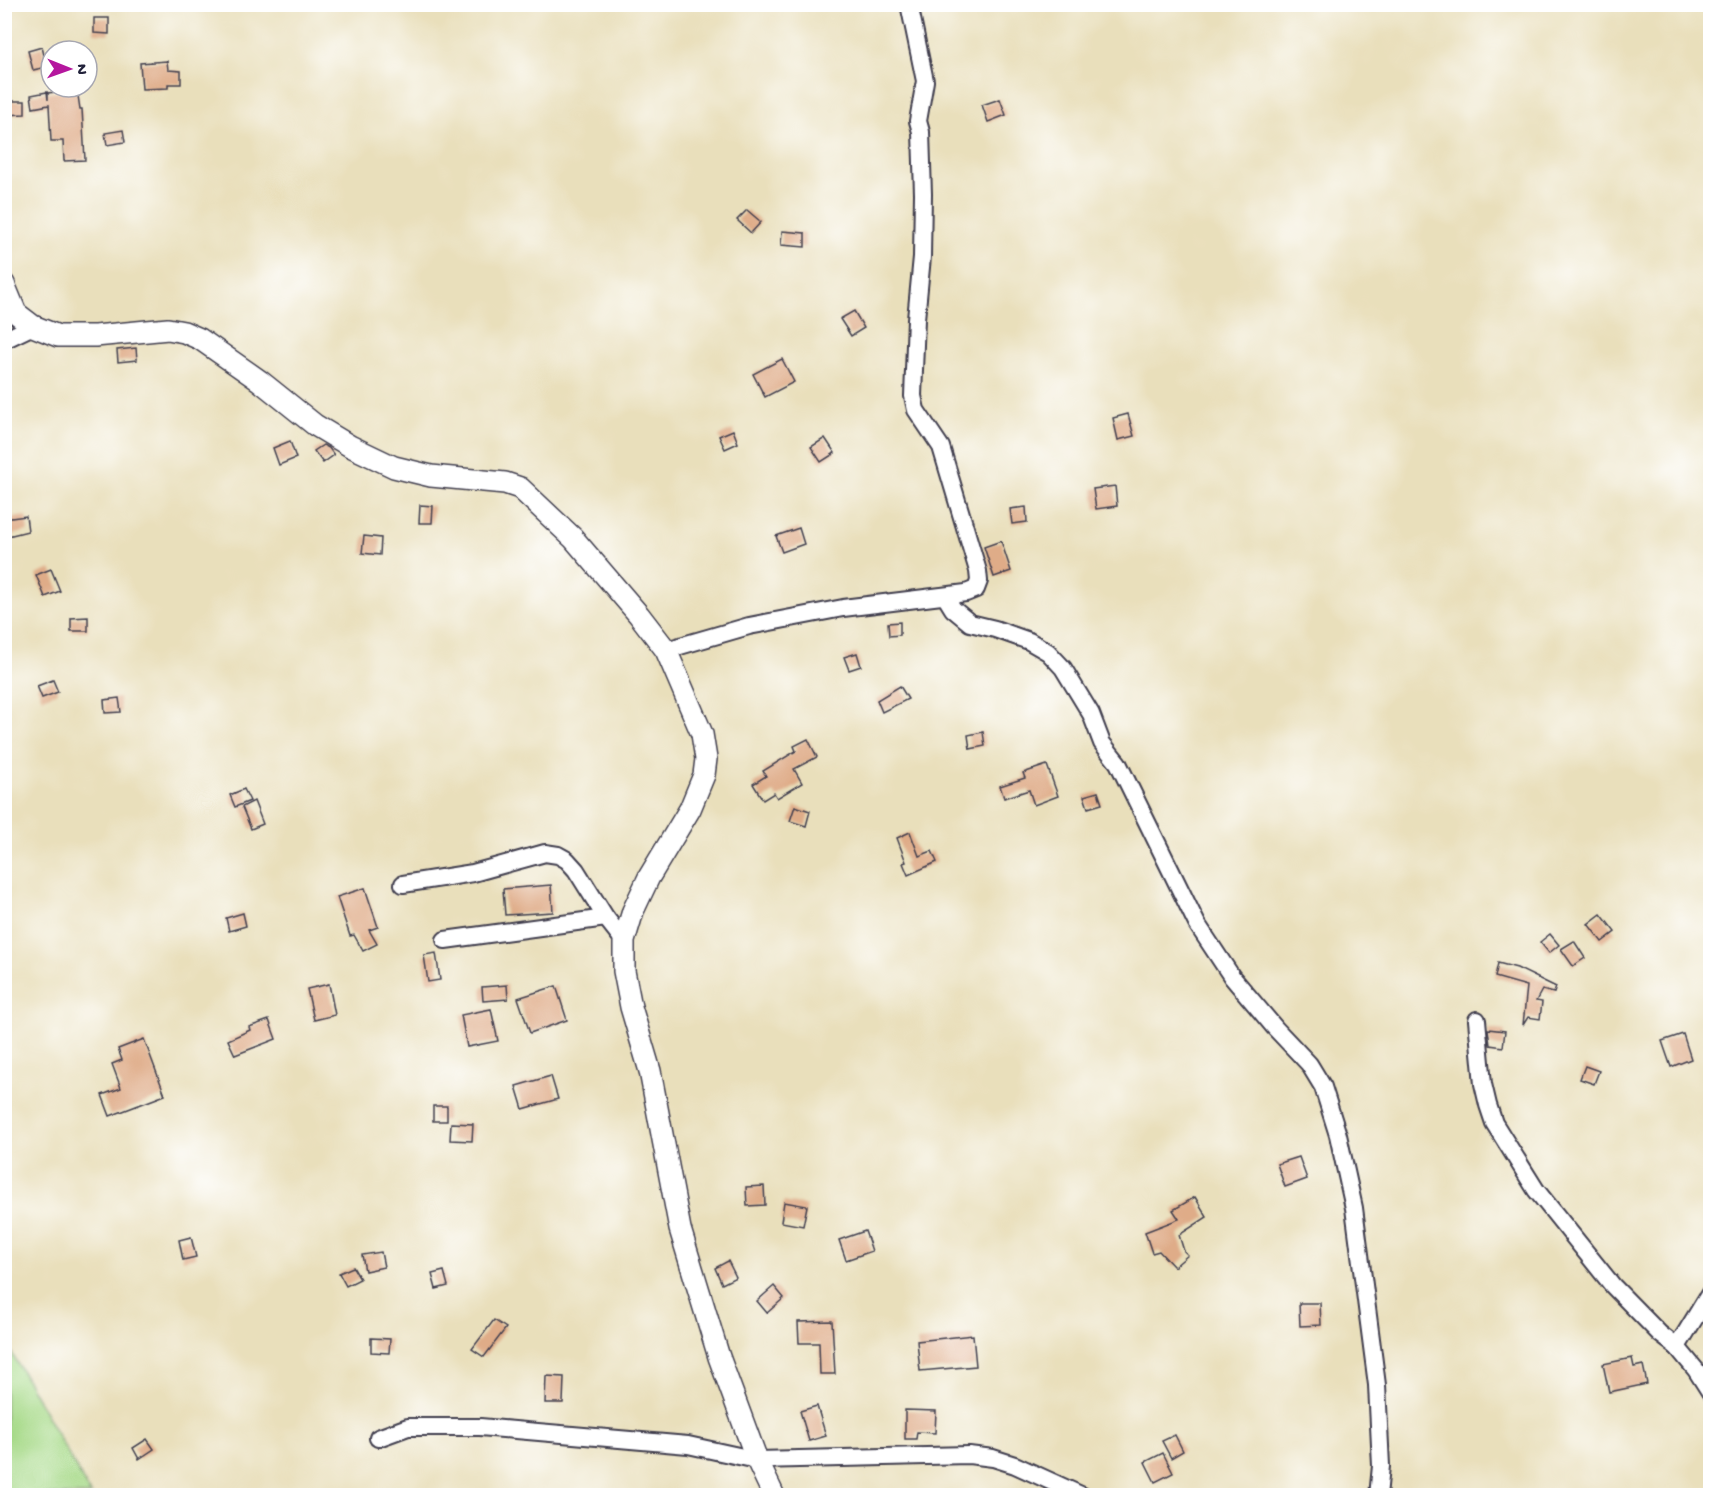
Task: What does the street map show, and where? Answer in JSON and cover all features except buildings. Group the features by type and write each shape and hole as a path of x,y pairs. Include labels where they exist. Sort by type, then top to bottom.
{"street":[{"path":"666,650 749,626 843,608 966,593 976,589 979,581 978,571 941,447 916,410 913,396 916,319 922,257 923,194 921,132 918,121 925,81 909,4"},
{"path":"4,284 16,313 33,326 58,336 95,336 168,329 184,332 200,339 260,381 315,425 350,446 394,467 431,476 505,483 520,488 573,538 666,650 702,734 706,759 704,775 690,809 649,878 633,911 624,941 624,971 631,1006 650,1071 680,1229 719,1357 774,1496"},
{"path":"4,340 33,326"},
{"path":"945,596 953,609 970,623 1029,641 1048,652 1063,668 1091,714 1102,743 1118,763 1197,924 1232,977 1275,1028 1310,1064 1323,1087 1338,1135 1354,1208 1377,1385 1381,1466 1378,1496"},
{"path":"404,884 472,873 545,853 558,855 567,860 576,870 606,918 624,941"},
{"path":"445,940 606,918"},
{"path":"1477,1020 1483,1084 1494,1123 1536,1190 1613,1286 1660,1334 1677,1347 1710,1392"},
{"path":"1677,1347 1710,1293"},
{"path":"378,1438 408,1427 480,1427 688,1445 758,1460 969,1455 993,1458 1015,1465 1083,1496"}],"green space":[{"path":"6,1343 91,1495 5,1495"}]}
